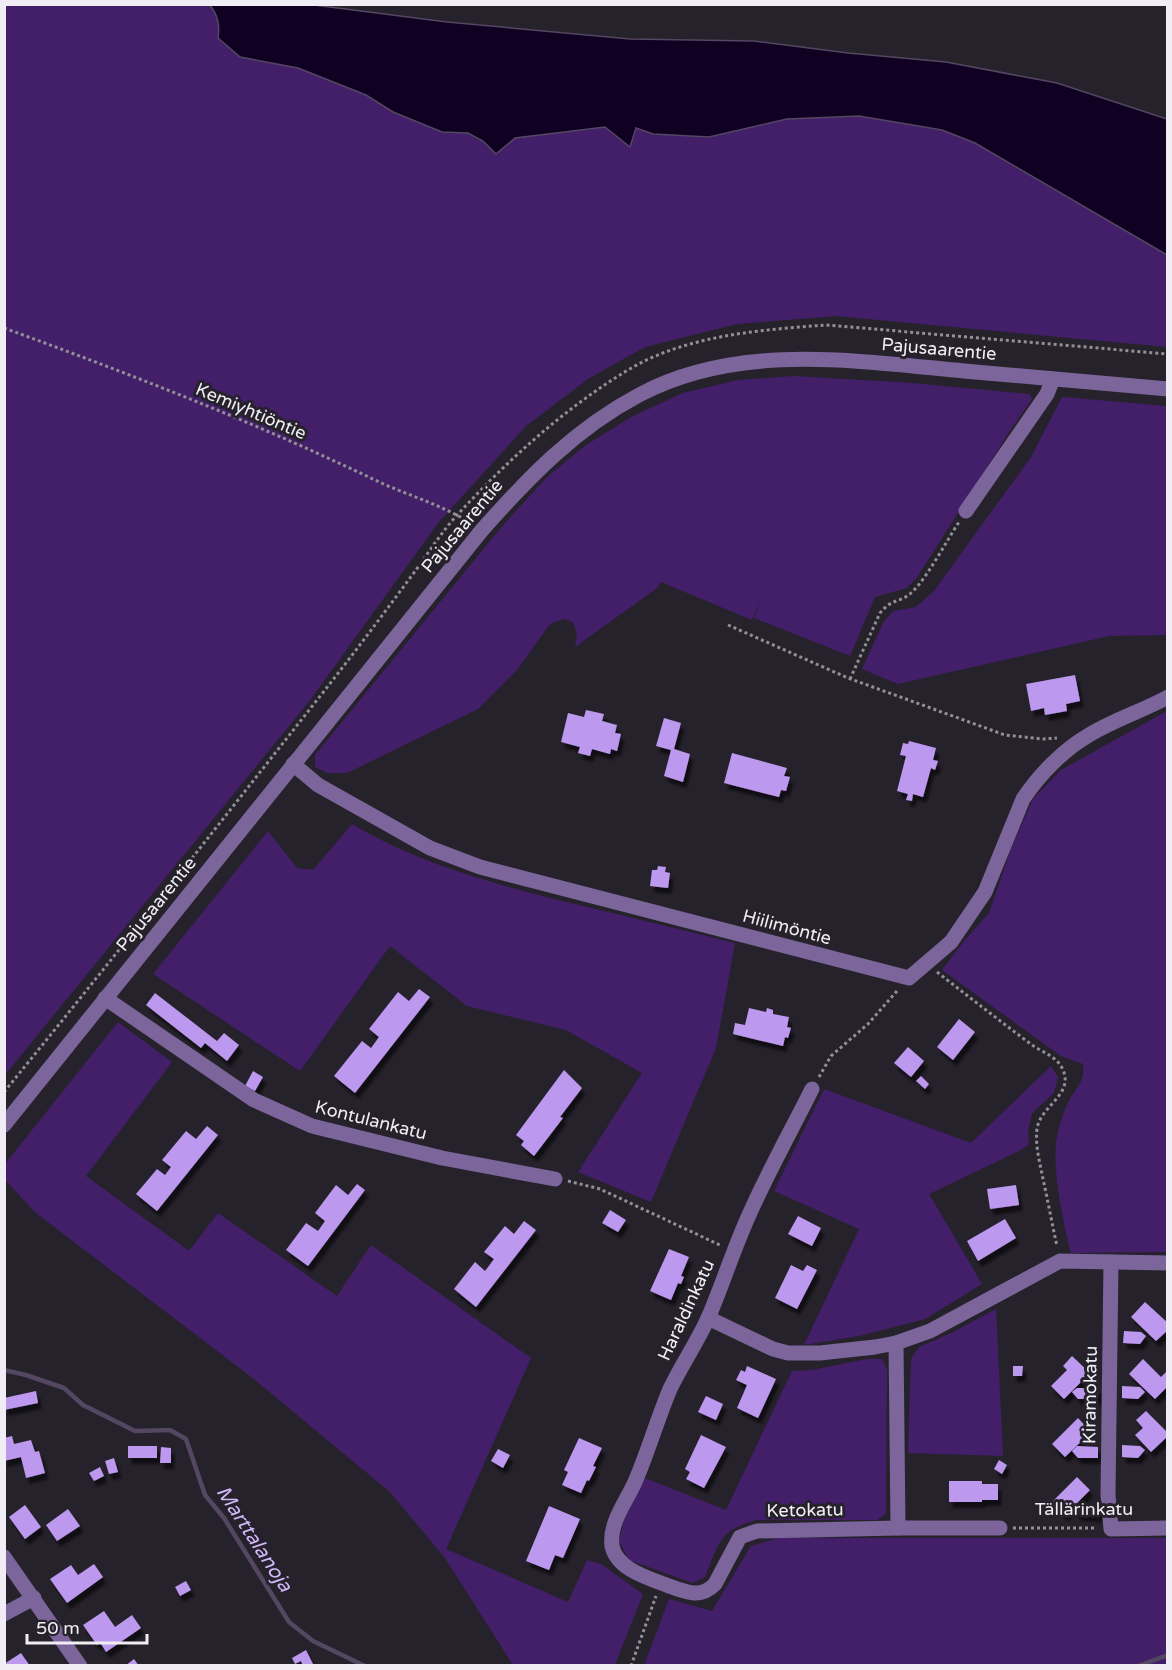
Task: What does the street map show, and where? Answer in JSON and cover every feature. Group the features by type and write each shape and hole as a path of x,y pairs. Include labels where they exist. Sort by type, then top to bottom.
{"street":[{"name":"Pajusaarentie","path":"4,1125 482,530 531,475 584,429 639,394 685,376 733,364 795,359 864,361 1167,389"},
{"path":"966,511 1047,394 1053,379"},
{"path":"909,978 951,942 985,892 1023,799 1030,788 1066,751 1089,735 1167,697"},
{"name":"Hiilimöntie","path":"293,764 318,785 430,848 480,867 909,978"},
{"name":"Kontulankatu","path":"105,998 254,1100 312,1126 442,1158 555,1179"},
{"name":"Haraldinkatu","path":"614,1552 612,1536 615,1523 637,1478 659,1414 708,1318 749,1215 812,1089"},
{"path":"708,1318 773,1349 788,1353 820,1353 896,1343 930,1331 1060,1261 1167,1263"},
{"name":"Kiramokatu","path":"1110,1528 1108,1484 1111,1262"},
{"path":"896,1343 898,1528"},
{"name":"Ketokatu","path":"614,1552 623,1564 660,1583 699,1594 710,1589 720,1577 740,1537 757,1531 1000,1528"},
{"name":"Tällärinkatu","path":"1110,1528 1167,1528"},
{"path":"4,1557 80,1665"},
{"path":"4,1614 34,1598"}],"path":[{"path":"4,1092 94,982 376,625 457,515 529,444 576,405 630,369 668,352 704,340 773,328 826,325 1167,354"},
{"name":"Kemiyhtiöntie","path":"4,328 149,381 457,515 482,530"},
{"path":"850,679 880,613 886,605 905,597 919,585 966,511"},
{"path":"728,625 850,679 1005,735 1043,739 1063,737"},
{"path":"926,964 1034,1047 1057,1060 1064,1070 1064,1088 1041,1116 1037,1129 1037,1147 1060,1261"},
{"path":"812,1089 831,1056 868,1024 909,978"},
{"path":"555,1179 600,1189 734,1251"},
{"name":"Tällärinkatu","path":"1000,1528 1110,1528"},
{"path":"631,1665 660,1583"}],"shaded area":[{"path":"5,5 210,5 240,57 298,68 366,95 393,112 442,132 468,133 483,141 496,154 515,138 605,127 631,146 636,128 653,134 709,137 787,119 859,116 942,130 975,143 1167,255 1167,347 835,316 737,324 645,347 588,379 526,426 438,523 311,699 5,1075"},
{"path":"210,5 314,5 447,22 630,39 754,41 946,62 1057,83 1167,119 1167,255 975,143 942,130 859,116 787,119 709,137 653,134 636,128 630,147 605,127 515,138 496,154 483,141 468,133 442,132 393,112 366,95 298,68 240,57 218,38 218,21"},
{"path":"794,376 912,383 1029,394 1032,399 918,576 907,588 875,597 850,656 754,618 762,597 752,620 661,582 656,589 575,647 577,634 573,622 563,619 550,624 517,670 478,709 347,773 327,773 315,767 315,755 503,525 548,476 586,445 633,416 683,393 738,380"},
{"path":"1062,397 1167,406 1167,635 1109,636 898,684 862,669 883,623 893,611 916,607 934,591 1031,457"},
{"path":"1167,711 1167,1252 1071,1253 1058,1192 1056,1145 1064,1112 1082,1080 1083,1064 1061,1056 942,970 989,913 1011,849 1033,799 1061,770"},
{"path":"352,824 405,851 489,881 735,943 716,1048 651,1202 578,1172 642,1073 566,1030 467,1006 390,946 300,1071 153,974 268,831 297,868 313,870"},
{"path":"118,1022 172,1062 86,1176 189,1251 218,1213 337,1296 371,1245 531,1358 446,1549 568,1602 587,1560 601,1564 643,1594 615,1665 513,1665 445,1558 390,1492 250,1376 36,1213 5,1180 5,1164"},
{"path":"1051,1066 1058,1077 1054,1093 1032,1113 1028,1132 1029,1144 929,1194 982,1284 925,1319 859,1336 804,1345 859,1229 774,1191 824,1089 971,1143"},
{"path":"996,1309 1003,1456 908,1453 911,1359 919,1347"},
{"path":"867,1359 882,1359 887,1369 886,1514 877,1520 756,1520 743,1524 727,1534 717,1547 705,1577 693,1583 629,1560 619,1541 624,1520 645,1478 726,1510 792,1371 812,1370"},
{"path":"779,1538 1167,1538 1167,1665 644,1666 669,1599 712,1611 751,1546"}],"building":[{"path":"1075,675 1080,701 1066,704 1067,711 1045,715 1044,708 1031,711 1026,684"},
{"path":"586,710 604,714 602,721 617,725 615,733 621,734 617,751 611,749 610,754 592,749 590,756 578,753 580,747 561,742 568,713 584,717"},
{"path":"664,718 681,723 674,749 690,754 683,782 664,776 671,750 656,746"},
{"path":"909,741 936,748 933,760 938,761 935,770 931,768 923,797 913,794 912,801 906,800 908,794 897,791 906,756 900,755 903,743 908,744"},
{"path":"732,753 787,768 784,776 790,777 786,791 781,790 779,797 724,783"},
{"path":"658,866 666,867 665,872 670,873 668,888 650,886 652,870 657,870"},
{"path":"419,989 430,997 355,1093 334,1076 362,1041 371,1048 379,1037 369,1029 398,992 409,1001"},
{"path":"155,993 217,1041 224,1033 239,1045 227,1061 205,1043 201,1048 146,1005"},
{"path":"749,1008 766,1012 767,1008 773,1010 773,1014 789,1017 787,1027 791,1028 788,1038 785,1037 783,1046 733,1034 735,1023 745,1025"},
{"path":"959,1019 975,1032 953,1060 937,1047"},
{"path":"908,1047 924,1061 911,1077 894,1063"},
{"path":"564,1070 582,1088 534,1156 521,1145 524,1141 516,1135"},
{"path":"253,1071 263,1077 255,1091 245,1086"},
{"path":"921,1076 929,1084 925,1089 916,1081"},
{"path":"207,1126 218,1135 157,1211 136,1194 157,1169 165,1175 171,1167 162,1160 186,1131 196,1139"},
{"path":"357,1184 365,1190 308,1266 286,1250 306,1223 318,1231 325,1221 315,1213 336,1185 348,1195"},
{"path":"1016,1185 1019,1205 990,1209 987,1189"},
{"path":"610,1210 626,1220 618,1232 602,1223"},
{"path":"798,1216 821,1228 812,1246 788,1234"},
{"path":"1005,1219 1016,1238 978,1261 967,1241"},
{"path":"524,1221 536,1230 476,1307 454,1289 475,1262 485,1271 494,1259 484,1252 505,1226 514,1234"},
{"path":"669,1249 689,1257 681,1276 684,1277 681,1284 678,1283 671,1300 650,1291"},
{"path":"791,1265 803,1271 807,1265 817,1270 797,1309 775,1298"},
{"path":"1145,1302 1168,1323 1168,1330 1156,1341 1131,1317"},
{"path":"1124,1331 1141,1332 1146,1336 1140,1344 1123,1343"},
{"path":"1072,1356 1090,1373 1064,1399 1051,1386 1067,1370 1063,1366"},
{"path":"1143,1359 1161,1377 1166,1372 1168,1373 1168,1386 1155,1399 1129,1374"},
{"path":"747,1366 776,1379 758,1418 737,1408 747,1385 736,1380 741,1370 745,1372"},
{"path":"1013,1366 1023,1366 1022,1376 1013,1376"},
{"path":"1122,1386 1140,1387 1145,1392 1138,1399 1122,1398"},
{"path":"1077,1388 1098,1388 1098,1399 1078,1399 1072,1392"},
{"path":"36,1391 38,1403 4,1410 4,1398"},
{"path":"706,1396 723,1404 716,1420 698,1412"},
{"path":"1146,1411 1168,1433 1168,1436 1151,1452 1135,1435 1143,1428 1136,1420"},
{"path":"1078,1418 1091,1432 1065,1457 1052,1444"},
{"path":"701,1435 726,1447 704,1488 686,1479 690,1472 685,1469"},
{"path":"12,1436 14,1444 31,1440 35,1452 39,1451 45,1473 26,1478 21,1457 4,1461 4,1438"},
{"path":"579,1438 602,1448 593,1466 596,1467 581,1493 562,1485 568,1472 564,1470"},
{"path":"1122,1445 1140,1446 1145,1450 1138,1458 1122,1457"},
{"path":"128,1446 157,1446 157,1458 128,1458"},
{"path":"1077,1446 1098,1447 1098,1458 1078,1458 1072,1451"},
{"path":"161,1447 171,1448 171,1463 160,1463"},
{"path":"498,1449 510,1455 503,1468 491,1461"},
{"path":"114,1458 118,1472 109,1474 105,1461"},
{"path":"999,1460 1007,1465 1002,1474 994,1469"},
{"path":"100,1467 104,1476 94,1481 89,1473"},
{"path":"1077,1477 1090,1490 1076,1504 1099,1505 1099,1516 1079,1515 1072,1508 1065,1516 1052,1502"},
{"path":"949,1481 982,1481 982,1484 998,1484 998,1500 949,1502"},
{"path":"25,1505 41,1527 25,1539 9,1517"},
{"path":"549,1506 580,1519 563,1558 555,1555 549,1570 526,1561"},
{"path":"68,1509 80,1526 57,1541 46,1525"},
{"path":"94,1564 103,1577 67,1603 50,1579 71,1565 78,1575"},
{"path":"186,1581 191,1590 180,1596 175,1587"},
{"path":"104,1611 115,1627 132,1615 141,1628 106,1652 100,1642 97,1645 83,1625"},
{"path":"306,1650 314,1666 303,1666 301,1661 295,1664 292,1658"},
{"path":"21,1653 30,1666 4,1666 4,1664"},
{"path":"134,1659 139,1666 125,1666"}],"waterway":[{"name":"Marttalanoja","path":"4,1370 64,1388 83,1405 135,1431 170,1430 186,1439 205,1495 224,1518 289,1622 313,1641 365,1666"},
{"path":"1138,1666 1168,1655"}]}
